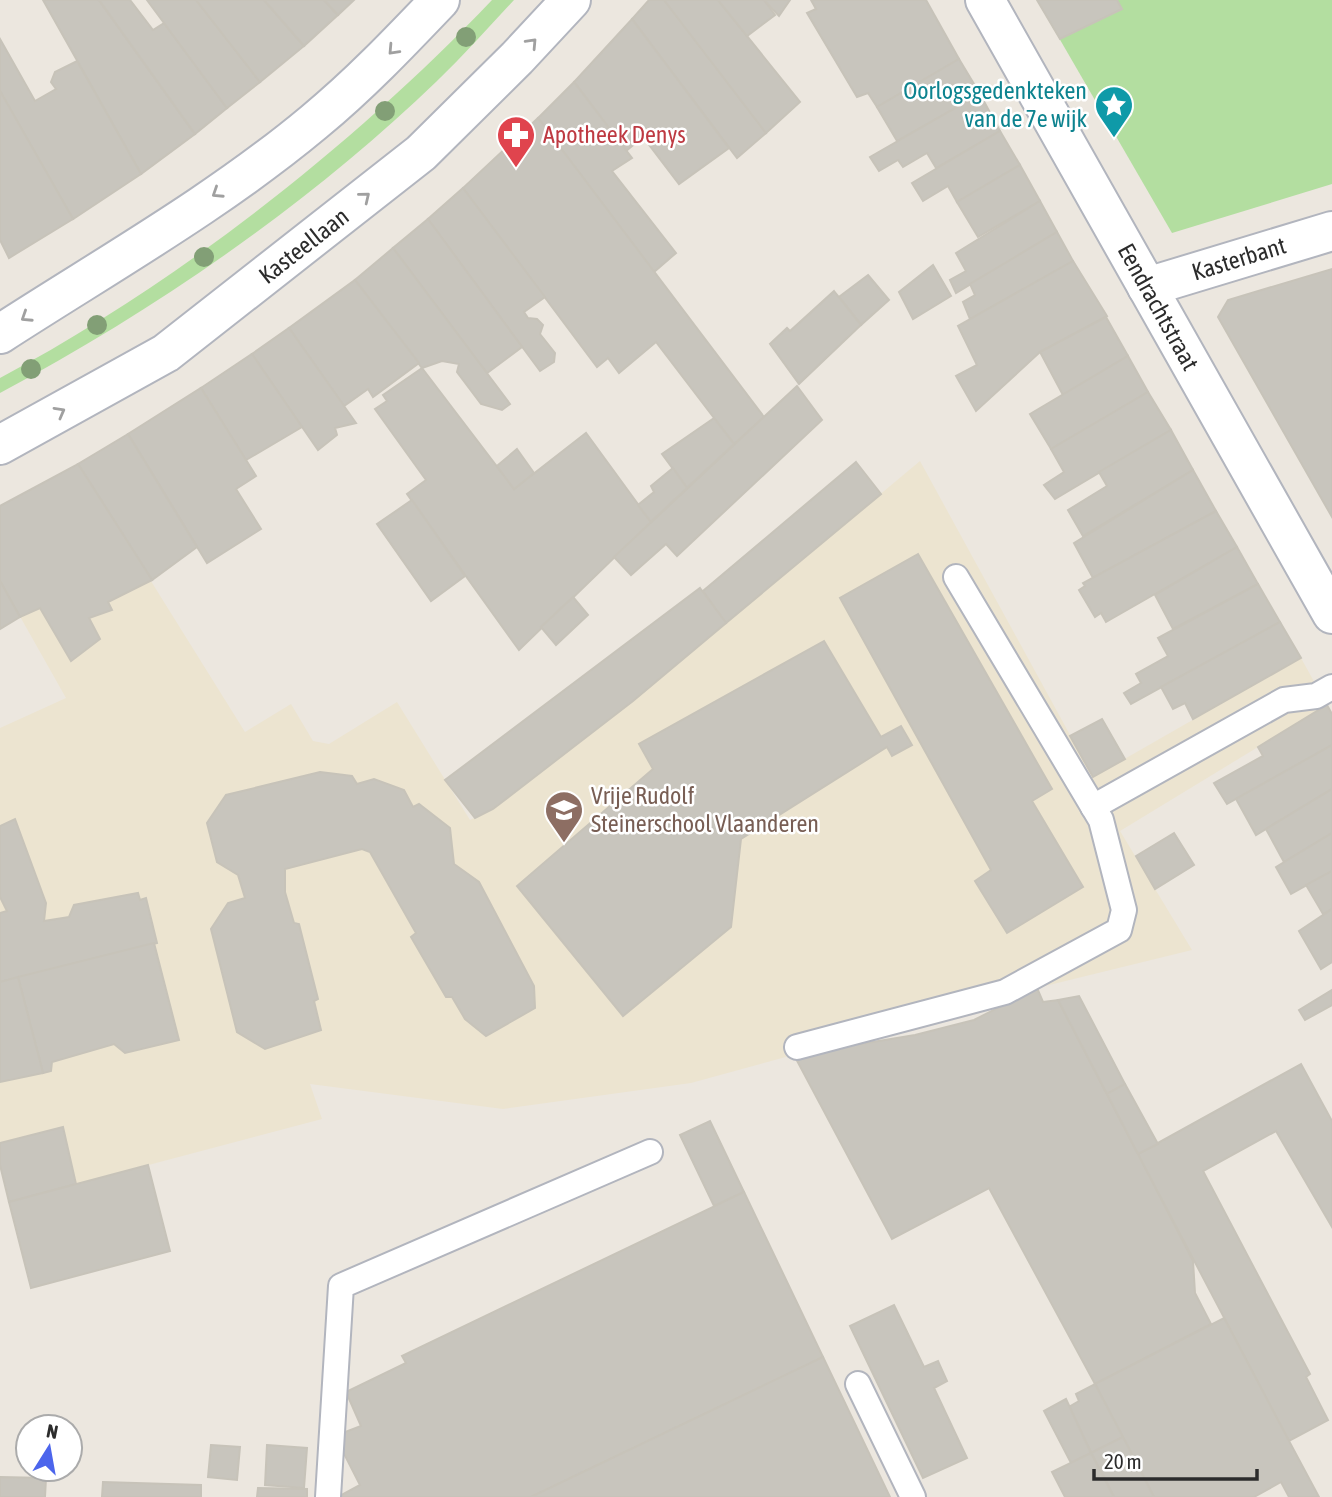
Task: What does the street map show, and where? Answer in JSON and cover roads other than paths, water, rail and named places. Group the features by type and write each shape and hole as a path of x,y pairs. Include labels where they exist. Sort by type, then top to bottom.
{"street":[{"path":"0,334 228,186 313,123 382,62 440,0"},
{"name":"Kasteellaan","path":"0,445 166,353 199,328 421,153 571,0"},
{"name":"Eendrachtstraat","path":"985,0 1332,614"},
{"name":"Kasterbant","path":"1147,287 1332,231"}],"lane":[{"path":"797,1047 1005,992 1119,930 1124,910 1101,820 956,577"},
{"path":"1093,807 1284,700 1317,696 1332,687"},
{"path":"328,1497 341,1286 650,1152"},
{"path":"858,1384 913,1497"}],"place":[{"name":"Oorlogsgedenkteken van de 7e wijk","path":"1114,139"},
{"name":"Apotheek Denys","path":"516,169"},
{"name":"Vrije Rudolf Steinerschool Vlaanderen","path":"564,844"}]}
